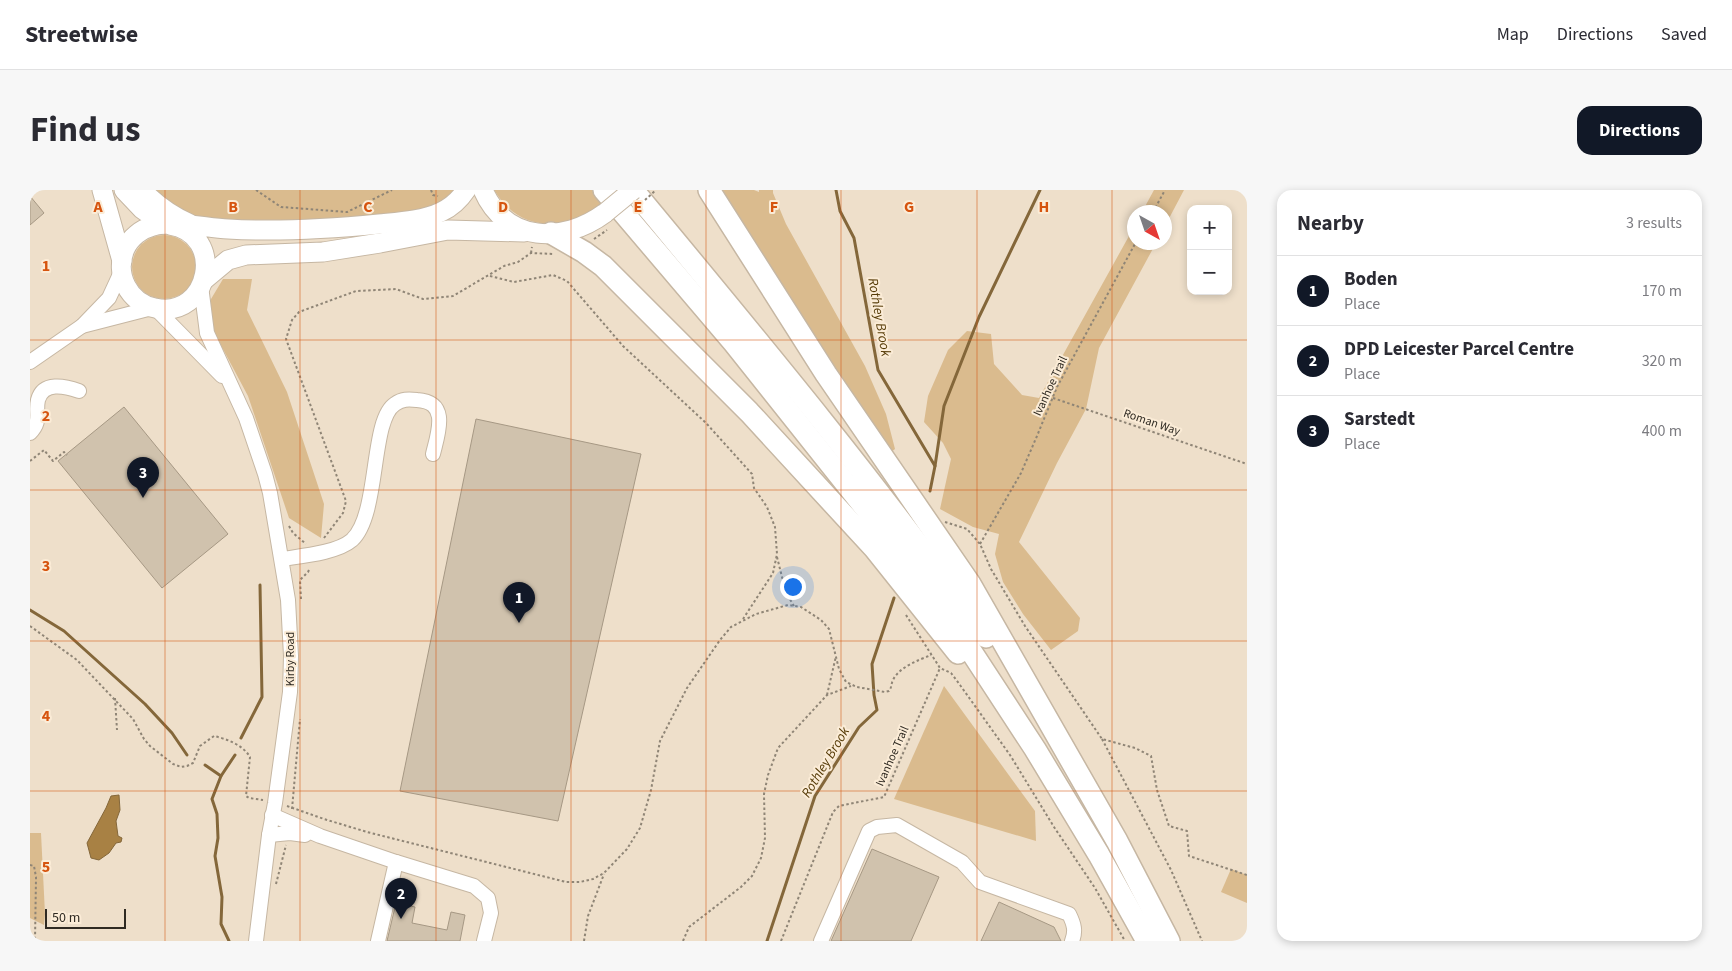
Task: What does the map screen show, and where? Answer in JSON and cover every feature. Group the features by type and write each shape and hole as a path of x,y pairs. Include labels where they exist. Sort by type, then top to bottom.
{"highway":[{"path":"604,190 734,343 933,593 1034,749 1099,855 1147,941"},
{"path":"633,190 749,329 855,462 952,588 1052,731"},
{"path":"709,190 826,374 970,584 1052,731 1117,841 1169,941"},
{"path":"551,233 584,252 603,266 749,412 875,549 1034,749"}],"main road":[{"path":"102,190 125,284 131,294 140,302 154,308 173,308 184,304 194,297 202,283 206,263 199,244 187,232 166,225 142,209 124,190"},
{"path":"142,190 168,212 194,226"},
{"path":"122,266 125,249 136,235 146,228 166,225 256,231 303,231 413,220 439,213 460,199 466,190"},
{"path":"483,190 496,210 511,224 524,232"},
{"path":"202,283 228,260 246,255 323,252 448,230 535,234 577,229 605,214 633,190"}],"street":[{"path":"30,362 82,326 109,298 122,266"},
{"name":"Kirby Road","path":"202,283 207,332 246,418 265,474 288,600 291,656 290,692 274,809 268,835 256,941"},
{"path":"82,326 154,308"},
{"name":"Kirby Road","path":"154,308 230,384"},
{"path":"30,433 37,424 38,400 42,390 52,386 79,391"},
{"path":"282,559 329,551 351,540 364,523 381,430 393,404 405,399 425,400 436,408 440,422 433,454"},
{"path":"274,809 320,836 474,886 488,898 492,913 484,941"},
{"path":"821,941 869,831 877,827 897,825 962,862 980,882 1069,914 1073,922 1075,934 1072,941"},
{"path":"268,835 290,833 320,836"},
{"path":"378,941 396,862"}],"path":[{"path":"256,190 281,207 347,212 392,190"},
{"path":"1157,205 1165,190"},
{"name":"Ivanhoe Trail","path":"980,544 1021,473 1038,436 1052,398 1132,250"},
{"path":"320,542 343,513 346,501 286,339 292,320 299,312 356,291 396,289 424,299 453,296 504,266 518,262 531,253"},
{"path":"489,276 514,282 553,275 567,281 623,346 706,423 752,474 754,488 767,507 775,527 777,554 786,593 794,606"},
{"name":"Roman Way","path":"1052,398 1247,464"},
{"path":"30,461 44,450 53,461 64,452 67,455"},
{"path":"941,522 948,521 967,529 980,544 1000,586 1102,740 1170,870 1202,941"},
{"path":"293,533 306,544 314,543"},
{"path":"742,621 773,572 777,554"},
{"path":"30,626 77,660 133,719 150,746 173,764 181,767 193,762 200,746 214,736 234,743 247,751 250,757 246,796 274,809 566,882 580,882 593,879 604,873 627,848 640,828 651,790 660,741 687,688 731,627 756,614 788,605 800,607 821,620 829,630 842,677 852,686"},
{"path":"904,611 940,668 950,673 960,685 1010,755 1094,888 1125,941"},
{"path":"827,695 836,655"},
{"path":"683,941 688,927 741,887 752,876 761,858 765,838 764,794 768,775 778,748 827,695 852,686 889,691 893,679 902,671 931,655"},
{"name":"Ivanhoe Trail","path":"781,941 833,812 839,806 884,797 940,668"},
{"path":"115,698 117,730"},
{"path":"1102,740 1135,748 1151,756 1158,790 1169,826 1187,831 1189,856 1247,874"},
{"path":"30,865 34,866 36,876 35,941"},
{"path":"584,941 588,916 604,873"}],"shaded area":[{"path":"151,190 454,190 443,202 430,210 374,221 216,225 186,214"},
{"path":"494,190 592,190 605,203 576,222 546,224 528,220 513,212"},
{"path":"722,190 754,190 759,192 759,190 773,190 786,224 865,366 886,414 895,449 887,455 752,242"},
{"path":"1154,190 1184,190 1172,213 1172,205 1146,205"},
{"path":"158,235 170,235 187,244 194,255 196,267 194,279 187,290 170,299 158,299 146,294 137,285 132,273 132,261 137,249 146,240"},
{"path":"1127,240 1127,250 1152,250 1099,348 1086,409 1057,463 1019,542 1080,618 1078,631 1051,650 1023,614 1003,582 995,554 999,534 973,527 940,509 951,459 943,443 924,422 928,396 948,350 967,331 991,334 994,364 1022,395 1039,398"},
{"path":"223,279 252,279 247,310 287,392 324,504 321,538 289,518 248,396 216,336 205,309"},
{"path":"944,686 1035,811 1036,841 894,799"},
{"path":"119,795 120,810 116,821 118,836 122,838 121,842 116,843 109,853 99,860 91,858 87,843 111,796"},
{"path":"30,833 41,833 44,925 30,918"},
{"path":"1231,869 1247,875 1247,903 1221,892"}],"building":[{"path":"30,196 44,213 30,225"},
{"path":"124,407 228,534 162,588 58,461"},
{"path":"476,419 641,454 558,821 400,791"},
{"path":"872,849 939,877 911,941 831,941"},
{"path":"999,902 1054,927 1061,941 981,941"},
{"path":"396,903 415,907 412,923 447,930 451,912 465,915 460,941 387,941"}],"waterway":[{"name":"Rothley Brook","path":"836,190 840,211 854,238 878,370 935,466 930,491"},
{"name":"Rothley Brook","path":"935,466 944,406 979,317 1040,190"},
{"path":"241,738 262,697 260,585"},
{"name":"Rothley Brook","path":"767,941 815,796 859,727 877,710 872,664 894,598"},
{"path":"30,610 64,631 145,704 172,733 187,755"},
{"path":"229,941 221,924 222,897 215,856 218,838 217,814 212,799 221,776 235,755"},
{"path":"205,765 221,776"}],"place":[{"name":"Sarstedt","path":"143,498"},
{"name":"Boden","path":"519,623"},
{"name":"DPD Leicester Parcel Centre","path":"401,919"}]}
